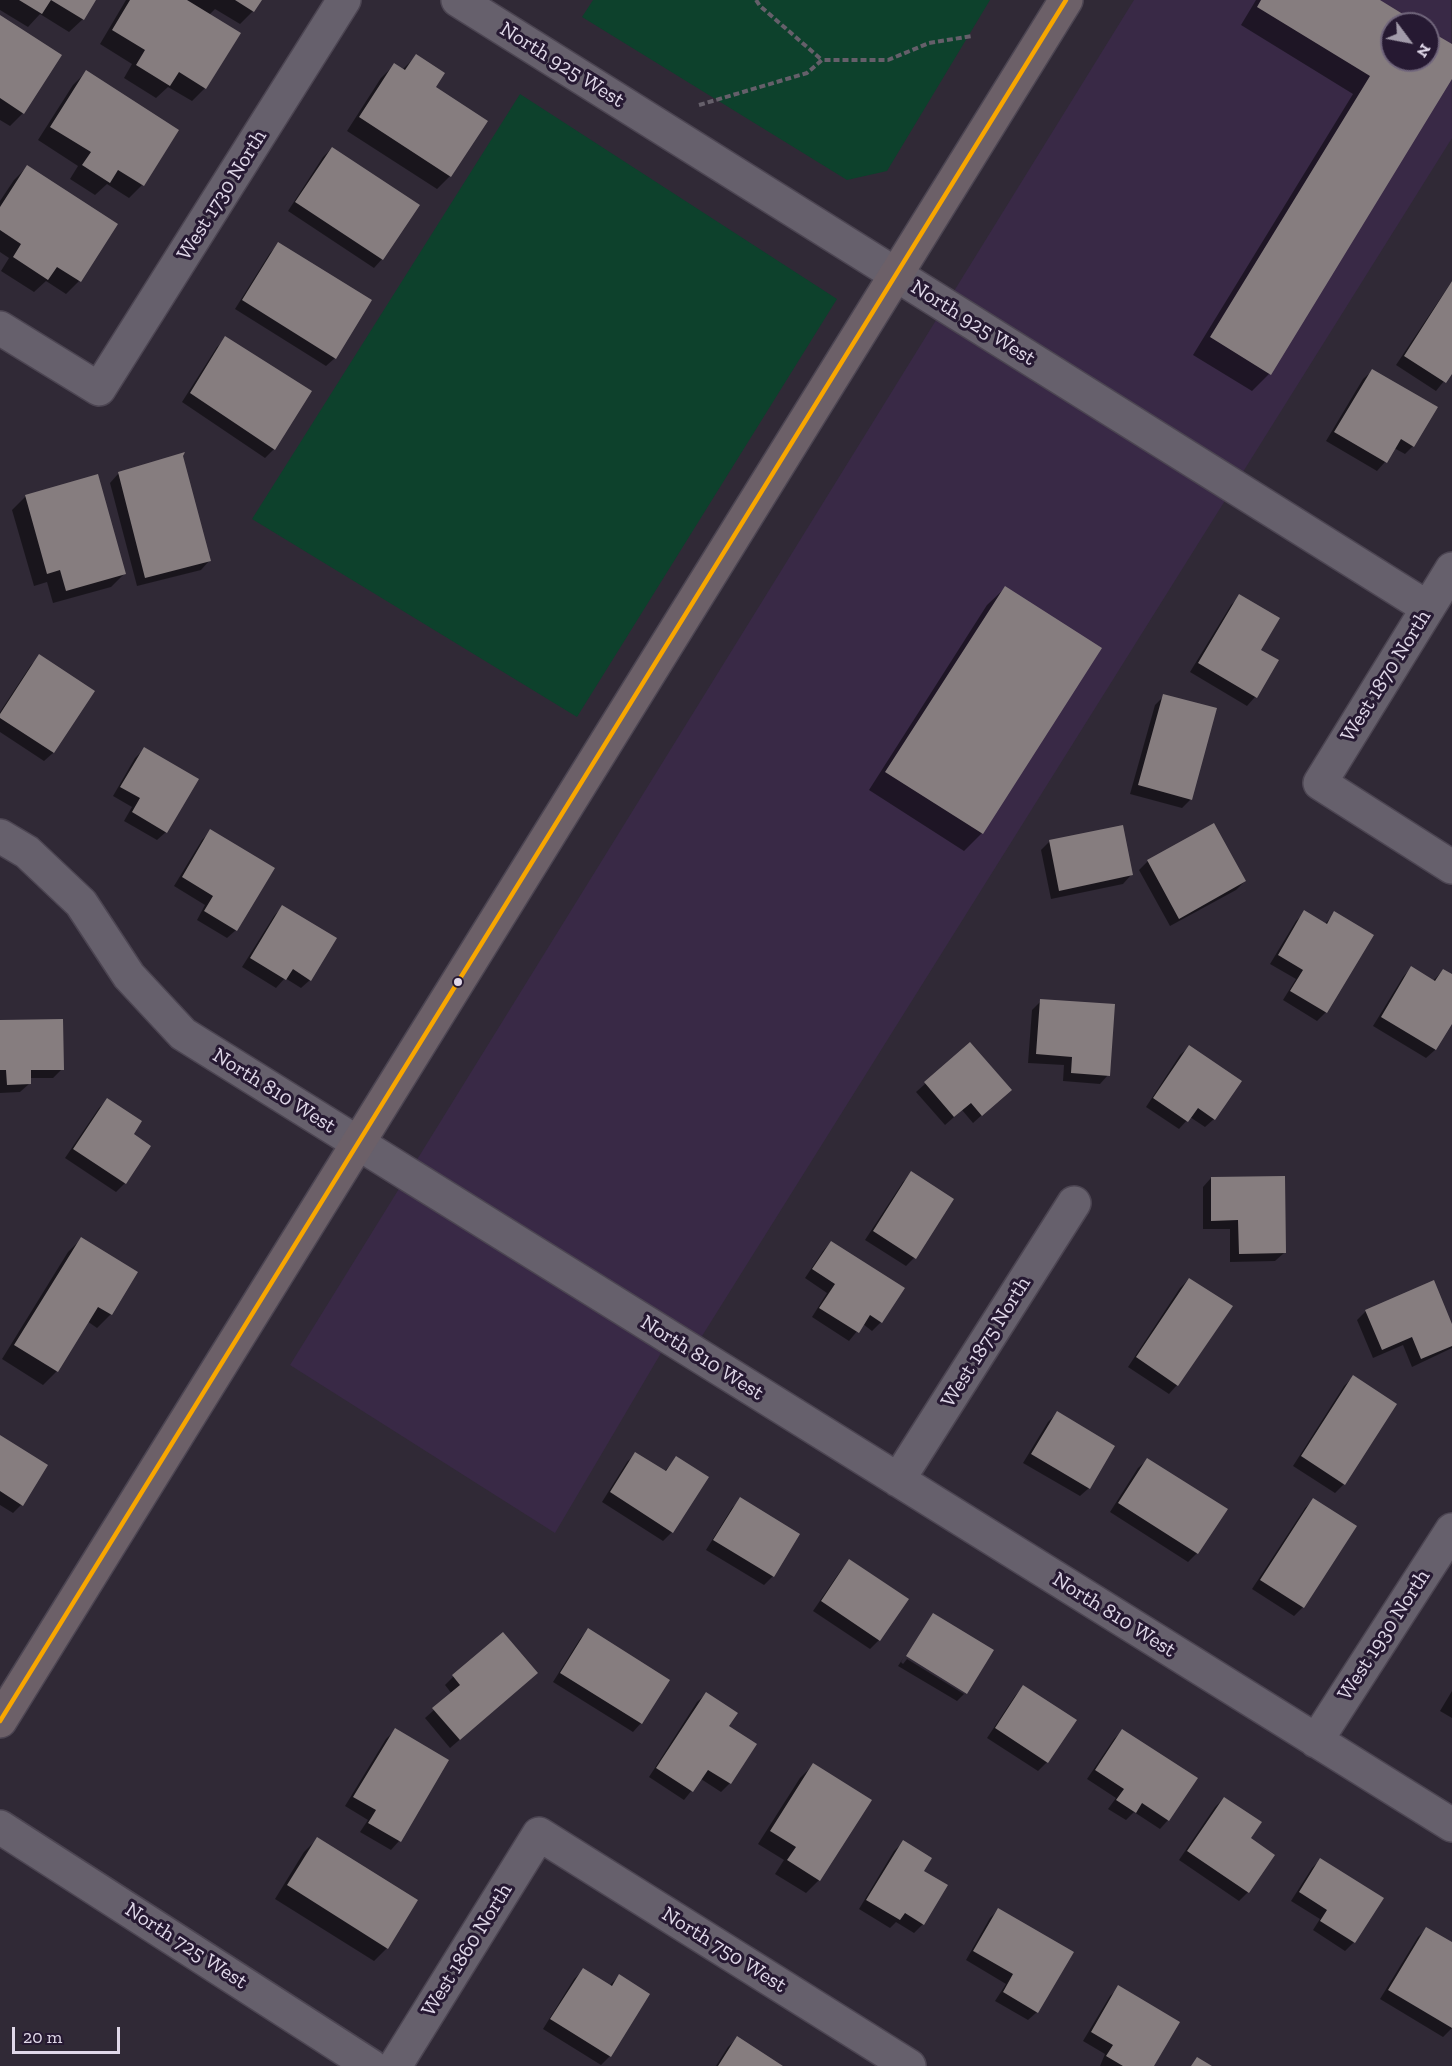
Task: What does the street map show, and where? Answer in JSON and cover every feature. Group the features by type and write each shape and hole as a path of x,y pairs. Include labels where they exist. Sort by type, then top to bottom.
{"main road":[{"path":"0,1721 1066,0"}],"street":[{"name":"West 1730 North","path":"0,328 99,389 344,0"},
{"name":"North 925 West","path":"458,0 1428,608"},
{"name":"West 1870 North","path":"1452,569 1320,783 1452,867"},
{"name":"North 810 West","path":"0,836 27,852 81,903 129,976 183,1034 1452,1826"},
{"name":"West 1875 North","path":"898,1480 1074,1203"},
{"name":"West 1930 North","path":"1316,1741 1452,1530"},
{"name":"North 725 West","path":"0,1827 371,2066"},
{"name":"North 750 West","path":"539,1834 907,2065"},
{"name":"West 1860 North","path":"395,2066 539,1834"}],"path":[{"path":"756,0 822,60"},
{"path":"699,105 807,73 822,60 888,60 929,43 972,36"}],"shaded area":[{"path":"1134,0 1451,0 1452,138 697,1344 674,1331 555,1533 290,1365"}],"green space":[{"path":"593,0 990,0 887,171 847,180 582,17"},
{"path":"520,94 837,299 577,717 252,519"}],"building":[{"path":"19,0 51,0 42,14"},
{"path":"51,0 96,0 84,20"},
{"path":"130,0 187,0 241,33 206,89 179,72 170,86 136,65 145,50 112,30"},
{"path":"235,0 262,0 254,12"},
{"path":"1261,0 1380,0 1400,12 1380,12 1380,72 1440,72 1440,37 1452,44 1452,79 1271,375 1210,337 1370,76 1257,7"},
{"path":"0,15 62,55 24,114 0,98"},
{"path":"416,54 445,73 436,87 488,121 451,177 359,117 394,63 405,70"},
{"path":"86,70 179,130 144,186 118,170 110,183 82,165 91,152 50,127"},
{"path":"332,147 420,205 383,260 295,202"},
{"path":"27,165 118,224 81,282 57,267 48,280 13,257 21,244 0,230 0,207"},
{"path":"278,242 372,300 336,359 242,300"},
{"path":"1452,281 1452,374 1446,383 1404,356"},
{"path":"225,336 312,391 275,450 190,393"},
{"path":"1372,369 1438,407 1414,447 1401,439 1387,463 1334,432"},
{"path":"185,452 183,456 211,561 145,578 118,472"},
{"path":"98,474 126,574 66,591 60,570 47,574 25,495"},
{"path":"1005,586 1102,648 983,834 885,772"},
{"path":"1239,594 1280,618 1261,650 1279,660 1257,698 1198,663"},
{"path":"39,654 95,691 54,753 0,718 0,714"},
{"path":"1163,694 1217,708 1192,800 1138,785"},
{"path":"144,747 199,779 167,833 132,812 140,798 120,787"},
{"path":"1214,823 1246,881 1179,919 1147,860"},
{"path":"1123,825 1133,875 1059,891 1049,840"},
{"path":"210,829 275,868 237,931 204,911 213,896 182,877"},
{"path":"282,905 337,938 311,981 293,969 286,980 250,958"},
{"path":"1304,910 1327,924 1334,911 1374,935 1327,1013 1290,991 1303,970 1278,955"},
{"path":"1411,966 1435,981 1443,969 1452,974 1452,1024 1436,1050 1381,1017"},
{"path":"1040,999 1115,1004 1110,1076 1071,1073 1072,1057 1036,1054"},
{"path":"63,1019 64,1070 31,1070 31,1084 7,1085 6,1070 0,1070 0,1020"},
{"path":"970,1042 1012,1090 982,1116 971,1103 954,1117 924,1082"},
{"path":"1189,1045 1242,1081 1215,1120 1198,1108 1188,1122 1153,1098"},
{"path":"107,1098 142,1121 134,1134 151,1146 126,1184 73,1149"},
{"path":"911,1171 954,1199 916,1259 873,1231"},
{"path":"1285,1176 1286,1253 1239,1254 1238,1220 1211,1221 1211,1177"},
{"path":"81,1237 138,1272 112,1315 98,1307 58,1372 14,1345"},
{"path":"831,1241 905,1288 882,1323 870,1315 859,1333 819,1308 835,1284 812,1269"},
{"path":"1189,1278 1233,1306 1178,1386 1136,1357"},
{"path":"1434,1280 1452,1324 1452,1346 1421,1359 1412,1337 1382,1350 1365,1310"},
{"path":"1353,1375 1397,1404 1345,1485 1301,1456"},
{"path":"1057,1411 1115,1446 1090,1489 1031,1454"},
{"path":"0,1435 48,1465 23,1506 0,1491"},
{"path":"635,1452 666,1471 676,1456 709,1477 673,1533 610,1492"},
{"path":"1147,1458 1228,1509 1198,1554 1118,1503"},
{"path":"740,1497 800,1534 774,1577 713,1540"},
{"path":"1313,1498 1357,1526 1304,1608 1260,1580"},
{"path":"849,1559 909,1599 880,1641 821,1601"},
{"path":"933,1613 994,1650 967,1694 906,1656"},
{"path":"588,1628 670,1680 642,1724 560,1673"},
{"path":"503,1632 538,1673 460,1740 432,1708 460,1685 452,1675"},
{"path":"1023,1685 1077,1720 1048,1763 995,1728"},
{"path":"706,1692 738,1713 729,1726 757,1744 731,1784 708,1770 693,1792 656,1768"},
{"path":"395,1728 449,1760 401,1842 368,1823 376,1810 353,1797"},
{"path":"1122,1729 1198,1778 1169,1821 1142,1803 1136,1813 1116,1800 1124,1789 1095,1770"},
{"path":"813,1763 872,1800 820,1881 787,1860 796,1847 770,1831"},
{"path":"1224,1797 1262,1822 1251,1838 1275,1855 1249,1893 1187,1851"},
{"path":"317,1837 418,1900 388,1949 287,1885"},
{"path":"903,1840 932,1858 924,1871 948,1885 924,1925 905,1913 900,1920 866,1900"},
{"path":"1320,1858 1384,1898 1355,1943 1320,1921 1327,1910 1299,1892"},
{"path":"998,1908 1074,1952 1038,2013 1003,1992 1013,1974 973,1951"},
{"path":"1426,1927 1452,1942 1452,2028 1388,1990"},
{"path":"583,1968 612,1986 619,1974 650,1994 611,2057 550,2019"},
{"path":"1118,1985 1180,2022 1154,2066 1123,2066 1106,2056 1113,2045 1091,2032"},
{"path":"737,2036 783,2066 718,2066"},
{"path":"1197,2057 1212,2066 1191,2066"}],"transit line":[{"path":"0,1721 1066,0"}]}
